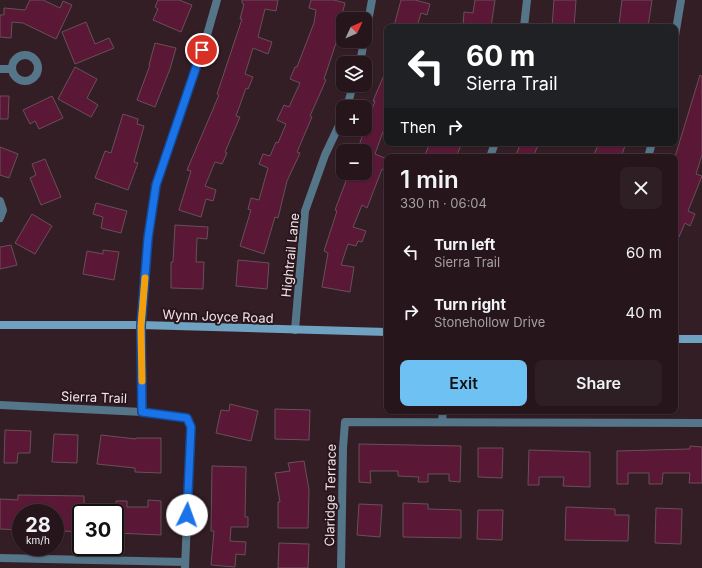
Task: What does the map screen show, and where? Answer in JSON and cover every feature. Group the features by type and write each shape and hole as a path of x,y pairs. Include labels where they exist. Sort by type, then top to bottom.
{"street":[{"path":"142,412 141,326 148,238 156,185 218,0"},
{"path":"370,12 372,0"},
{"path":"524,24 527,0"},
{"path":"677,24 681,0"},
{"path":"0,69 12,70"},
{"name":"Hightrail Lane","path":"295,330 305,211 325,155 336,132"},
{"path":"0,201 3,210 0,218"},
{"name":"Wynn Joyce Road","path":"0,325 141,326 384,332"},
{"path":"678,339 702,339"},
{"name":"Sierra Trail","path":"0,405 142,412 187,418 191,427 185,565"},
{"path":"443,414 442,422 702,423"},
{"name":"Claridge Terrace","path":"341,568 343,448 345,422 442,422"},
{"path":"0,558 185,565"}],"building":[{"path":"30,0 43,0 60,8 63,1 72,5 56,39 23,23 12,22 11,38 0,37 0,15 4,15 4,8 25,10"},
{"path":"158,0 179,0 192,5 181,32 153,20 158,9 155,7"},
{"path":"242,0 278,0 276,11 265,9 258,37 272,42 268,54 253,48 245,74 253,77 248,89 246,88 236,116 240,117 225,152 227,153 222,164 215,162 205,186 216,190 213,201 206,199 201,217 179,210 191,171 187,170 219,95 217,94 242,19 240,19 244,4 242,3"},
{"path":"311,0 334,0 345,3 343,12 336,12 336,43 324,79 326,80 310,116 312,117 297,152 300,153 287,181 278,218 275,217 264,254 240,246 251,210 248,209 251,198 259,200 268,168 259,164 263,154 270,156 276,142 278,143 286,124 277,120 284,105 289,107 300,83 290,79 295,67 297,67 314,23 316,10 309,8"},
{"path":"401,0 415,0 430,4 427,15 421,13 418,24 395,24"},
{"path":"475,0 495,0 491,24 463,24 464,12 473,13"},
{"path":"554,0 576,0 574,24 552,24"},
{"path":"622,0 652,0 648,24 619,24"},
{"path":"86,22 95,44 109,38 114,48 75,64 62,32"},
{"path":"155,43 176,48 170,69 155,107 137,100 150,65"},
{"path":"75,67 97,79 87,98 98,105 91,117 58,99"},
{"path":"384,75 384,129 375,154 384,158 384,170 382,169 367,208 362,205 353,227 366,231 362,242 358,241 356,246 348,244 341,265 354,267 350,292 322,287 328,253 324,251 337,211 335,210 346,180 372,180 372,144 360,144 362,136 372,136 372,109 375,101 373,101"},
{"path":"700,75 702,76 702,155 696,174 702,176 688,211 695,214 690,226 685,223 678,239 678,154 676,154"},
{"path":"0,96 9,96 8,119 0,119"},
{"path":"52,96 63,118 39,129 35,121 30,124 23,110"},
{"path":"123,114 138,119 137,124 144,126 134,162 138,163 128,190 95,178 105,151 111,153"},
{"path":"429,146 461,146 457,154 425,154"},
{"path":"520,146 538,146 534,154 516,154"},
{"path":"598,146 625,146 622,154 594,154"},
{"path":"0,147 18,154 9,178 0,175"},
{"path":"45,159 61,197 41,205 30,178 36,175 32,164"},
{"path":"96,203 127,211 121,233 101,228 103,217 93,214"},
{"path":"32,214 52,226 35,254 15,243"},
{"path":"175,225 208,227 207,239 197,238 196,262 204,262 203,289 171,288 171,262 173,262"},
{"path":"11,245 17,265 0,269 0,247"},
{"path":"103,250 119,252 114,280 83,274 87,251 103,254"},
{"path":"238,260 269,263 267,289 236,286"},
{"path":"230,404 258,411 251,441 216,433 221,410 229,411"},
{"path":"275,409 310,410 309,440 275,439"},
{"path":"5,430 31,431 30,453 18,453 17,463 4,463"},
{"path":"54,434 78,435 77,463 52,462"},
{"path":"101,435 136,439 161,438 161,473 135,472 135,468 97,464"},
{"path":"359,444 461,446 460,482 449,481 449,474 428,474 428,482 418,482 419,477 398,476 398,471 370,471 371,483 359,482"},
{"path":"690,446 702,447 702,483 689,483 690,473 663,473 662,484 649,484 649,473 628,473 628,484 617,484 617,451 690,449"},
{"path":"478,448 503,448 502,478 478,477"},
{"path":"529,450 590,452 590,487 563,486 564,477 539,477 539,485 528,485"},
{"path":"304,461 309,490 308,528 278,528 278,502 280,502 275,473 290,471 288,463"},
{"path":"212,466 246,467 245,517 248,517 248,527 231,527 230,541 246,542 245,555 236,554 235,567 211,565 214,531 211,531"},
{"path":"18,495 84,496 84,504 72,504 72,532 64,531 64,504 12,504 12,530 0,529 0,499 18,500"},
{"path":"148,500 161,501 161,535 124,533 124,504 116,504 116,501 127,501 127,507 148,507"},
{"path":"403,503 428,504 428,509 461,510 461,538 403,537"},
{"path":"359,504 382,505 380,537 357,535"},
{"path":"566,507 615,509 615,515 629,515 628,541 565,540"},
{"path":"656,508 682,509 681,544 655,543"},
{"path":"478,510 503,510 502,540 477,539"},
{"path":"279,543 309,544 308,568 278,568"}],"slow traffic":[{"path":"142,381 141,326 145,278"}],"route":[{"path":"187,515 191,427 187,418 142,412 141,326 148,238 156,185 202,50"}]}
